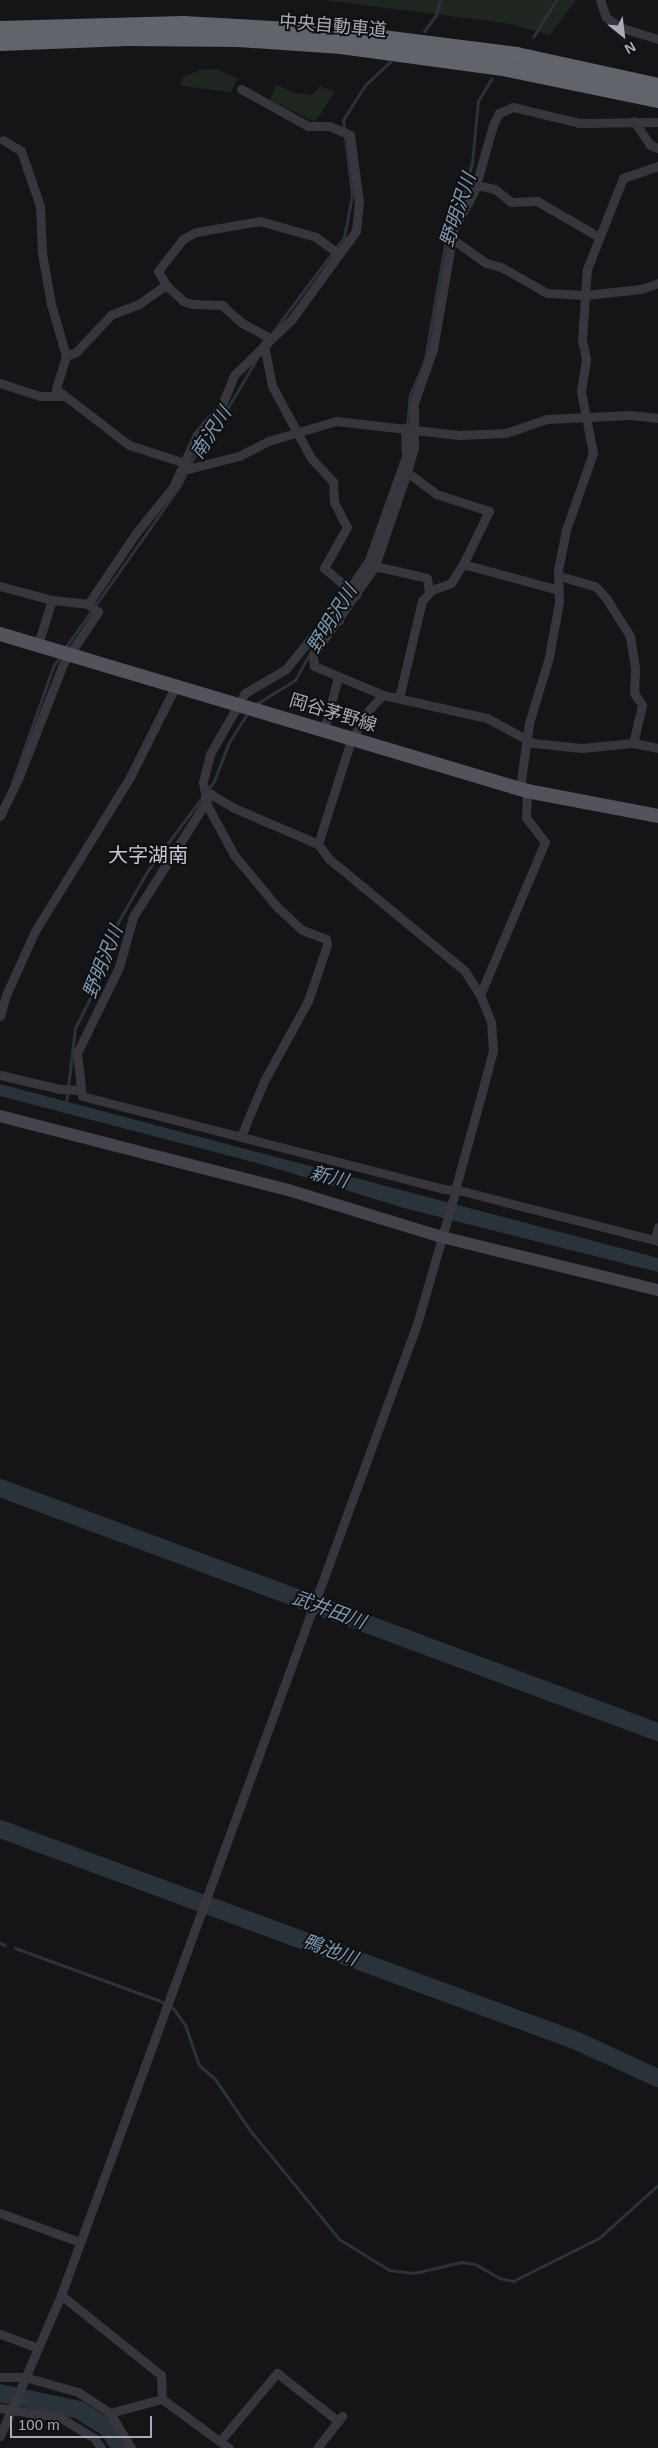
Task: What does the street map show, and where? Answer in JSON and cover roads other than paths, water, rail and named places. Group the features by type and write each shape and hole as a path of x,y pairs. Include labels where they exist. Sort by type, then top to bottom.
{"highway":[{"name":"中央自動車道","path":"0,29 183,24 343,33 517,55 658,86"},
{"name":"中央自動車道","path":"0,43 127,38 238,39 341,46 508,68 658,100"}],"main road":[{"name":"岡谷茅野線","path":"0,634 176,685 527,792 658,816"}],"street":[{"path":"600,0 606,17 619,28 658,39"},
{"path":"88,604 136,533 173,487 197,435 222,405 234,375 292,319 356,231 359,202 350,135 329,126 308,126 241,89"},
{"path":"241,1136 264,1081 308,1001 327,945 326,939 302,930 278,908 234,855 207,805 203,782 210,754 240,705 244,693 286,669 356,595 375,566 407,472 415,431 414,403 433,349 452,238 476,185 493,125 500,113 513,107 579,123 658,122"},
{"path":"634,121 650,145 658,148"},
{"path":"3,140 21,151 40,206 42,253 49,296 66,356 56,389 129,445 182,467 239,456 268,441 336,421 459,436 506,433 547,419 584,417 658,418"},
{"path":"480,995 545,842 526,818 527,792 521,783 527,738 549,656 559,590 559,576 573,505 593,453 584,417 581,391 586,359 582,340 587,269 624,178 658,166"},
{"path":"476,185 495,189 511,202 536,201 599,237"},
{"path":"339,254 316,237 260,221 196,232 183,238 158,271 166,284 183,300 192,304 222,305 242,323 266,336 272,386 298,432 310,458 333,482 334,502 347,527 324,568 356,595"},
{"path":"452,238 486,262 501,267 547,292 586,295 641,289 658,283"},
{"path":"66,356 76,352 112,315 139,304 166,284"},
{"path":"0,383 40,396 63,396"},
{"path":"405,428 406,456 369,560 348,588 336,617 313,655 314,666 383,695 488,718 527,738 532,743 582,748 633,744 658,748"},
{"path":"398,698 422,601 429,593 451,583 464,564 489,511 436,494 407,472"},
{"path":"464,564 559,590"},
{"path":"375,566 428,578 429,593"},
{"path":"559,576 595,586 606,598 630,636 635,669 634,693 642,704 633,744"},
{"path":"0,586 52,600 88,604 98,612 68,654 0,816"},
{"path":"38,644 52,600"},
{"path":"324,730 338,677"},
{"path":"0,1016 6,995 35,931 129,779 176,685"},
{"path":"318,844 353,739 365,714 383,695"},
{"path":"0,2436 61,2295 198,1915 417,1324 444,1231 454,1193 493,1050 491,1022 480,995 465,971 329,859 318,844 234,808 211,794 207,805 169,857 133,917 119,967 77,1053 79,1090 82,1096 454,1193 656,1240 658,1227"},
{"path":"0,1075 60,1089 79,1090"},
{"path":"0,1116 444,1231 658,1290"},
{"path":"0,2213 80,2242"},
{"path":"61,2295 161,2375 162,2399"},
{"path":"0,2334 38,2348"},
{"path":"220,2441 278,2373 340,2418 317,2448"},
{"path":"0,2377 26,2377 78,2392 110,2413 131,2448"},
{"path":"110,2413 162,2399"},
{"path":"162,2399 230,2448"},
{"path":"0,2408 60,2418 94,2438 101,2448"}],"water":[{"name":"新川","path":"0,1084 658,1258 658,1272 404,1208 268,1166 0,1096"}],"waterway":[{"name":"南沢川","path":"424,31 436,15 440,0"},
{"name":"野明沢川","path":"533,37 556,0"},
{"name":"南沢川","path":"272,333 344,237 352,195 343,120 365,85 390,62"},
{"name":"野明沢川","path":"407,427 410,395 425,359 448,227 463,198 472,163 478,101 491,79"},
{"name":"南沢川","path":"65,648 179,487 205,435 227,409 257,358"},
{"name":"野明沢川","path":"325,631 331,619"},
{"name":"野明沢川","path":"253,706 295,680 311,651"},
{"name":"南沢川","path":"12,783 53,667 60,656"},
{"name":"野明沢川","path":"207,791 214,781 228,744 247,713"},
{"name":"野明沢川","path":"66,1104 75,1028 102,974 118,922 148,870 203,796"},
{"name":"武井田川","path":"0,1488 658,1732"},
{"name":"鴨池川","path":"0,1829 577,2041 658,2078"},
{"path":"0,1943 5,1945"},
{"path":"15,1948 158,2000 173,2008 185,2025 199,2065 215,2079 249,2129 339,2239 389,2270 414,2273 462,2262 475,2264 499,2278 513,2281 599,2238 658,2185"},
{"path":"0,2393 79,2410 109,2429 121,2448"}],"district":[{"name":"大字湖南","path":"148,855"}]}
